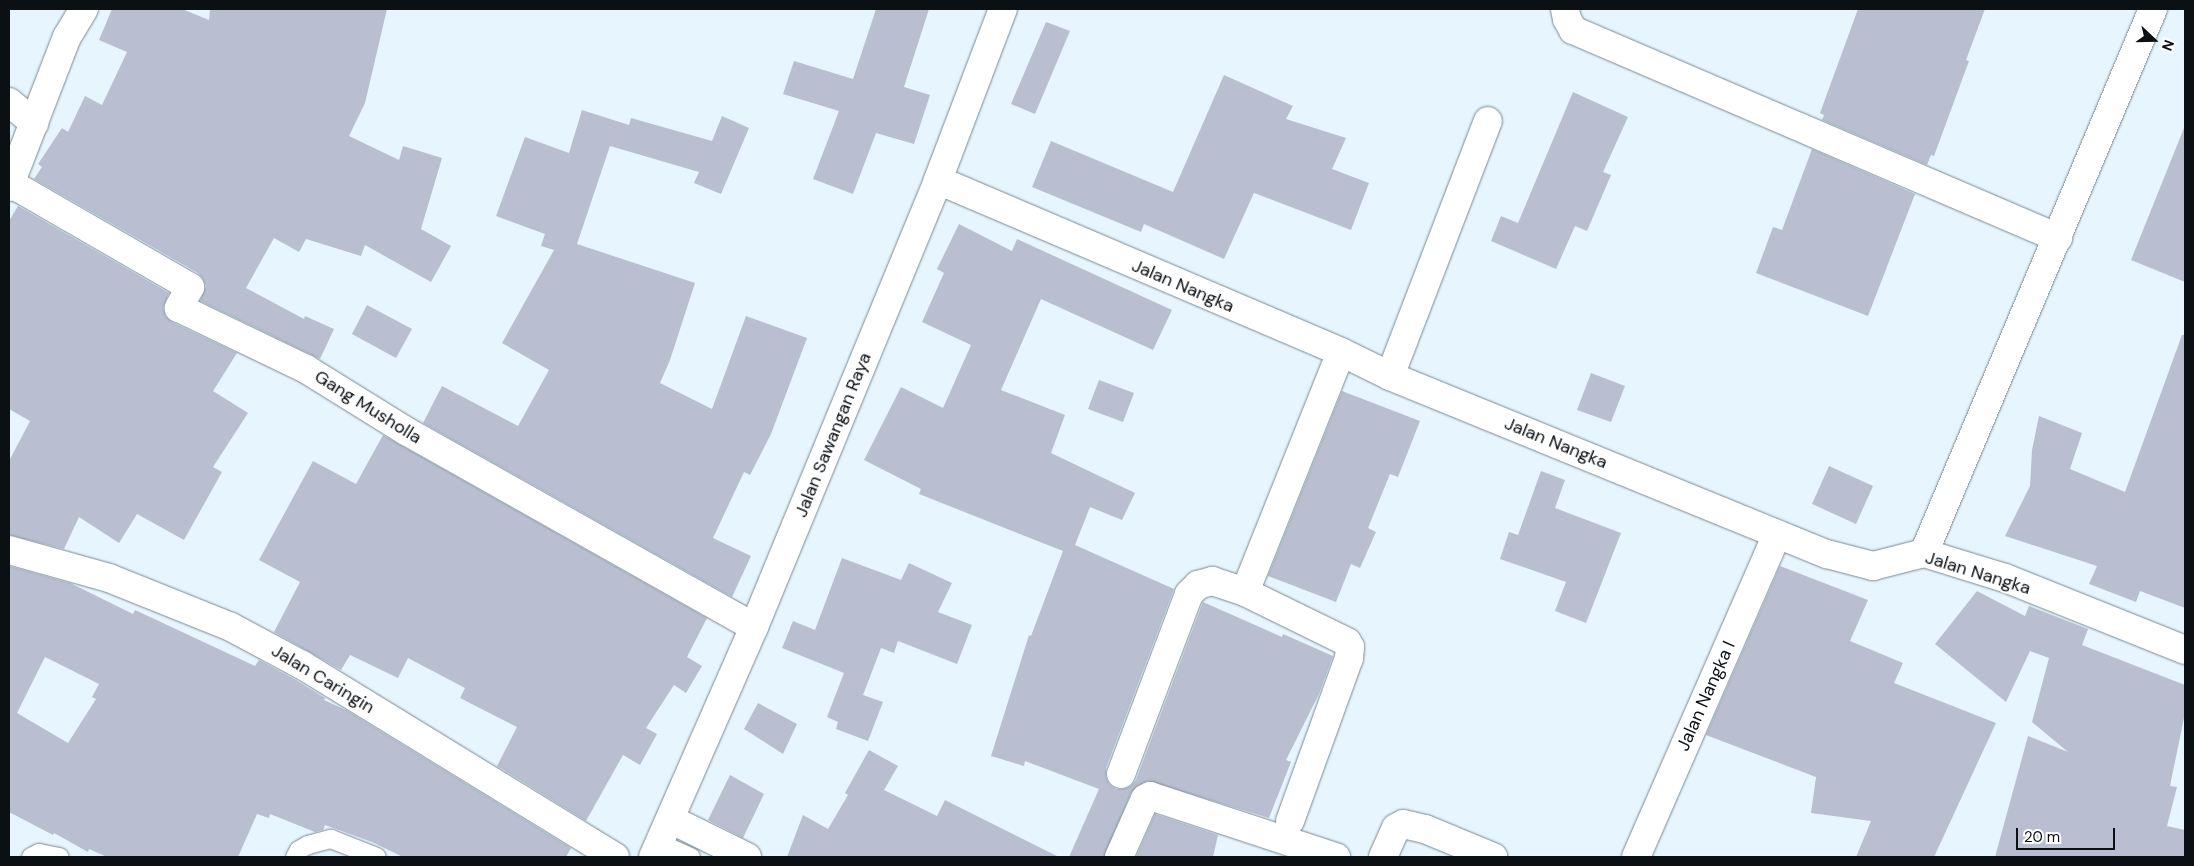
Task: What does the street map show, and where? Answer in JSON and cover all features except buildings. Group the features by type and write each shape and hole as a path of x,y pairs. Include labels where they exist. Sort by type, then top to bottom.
{"main road":[{"path":"9,185 68,37 84,9"},
{"name":"Jalan Sawangan Raya","path":"656,850 754,627 938,180 1003,9"},
{"path":"1565,9 1572,30 2058,238"},
{"path":"1924,553 2153,9"},
{"path":"9,102 34,123"},
{"path":"1390,376 1488,121"},
{"name":"Jalan Nangka","path":"938,180 1341,352 1390,376 1827,554 1872,566 1924,553 2005,578 2185,650"},
{"name":"Gang Musholla","path":"9,185 190,288 179,308 306,369 406,431 754,627"},
{"path":"1245,592 1341,352"},
{"name":"Jalan Nangka I","path":"1636,857 1777,534"},
{"name":"Jalan Caringin","path":"9,550 109,578 231,627 302,665 615,857"},
{"path":"1121,774 1189,594 1198,585 1212,581 1245,592 1347,642 1350,647 1349,658 1290,821"},
{"path":"1119,857 1145,799 1150,796 1336,857"},
{"path":"670,819 747,857"},
{"path":"1383,857 1396,828 1403,824 1425,829 1493,857"}],"lane":[{"path":"295,857 299,850 308,845 331,839 377,857"},
{"path":"656,850 691,857"},
{"path":"31,857 39,853 60,857"}]}
